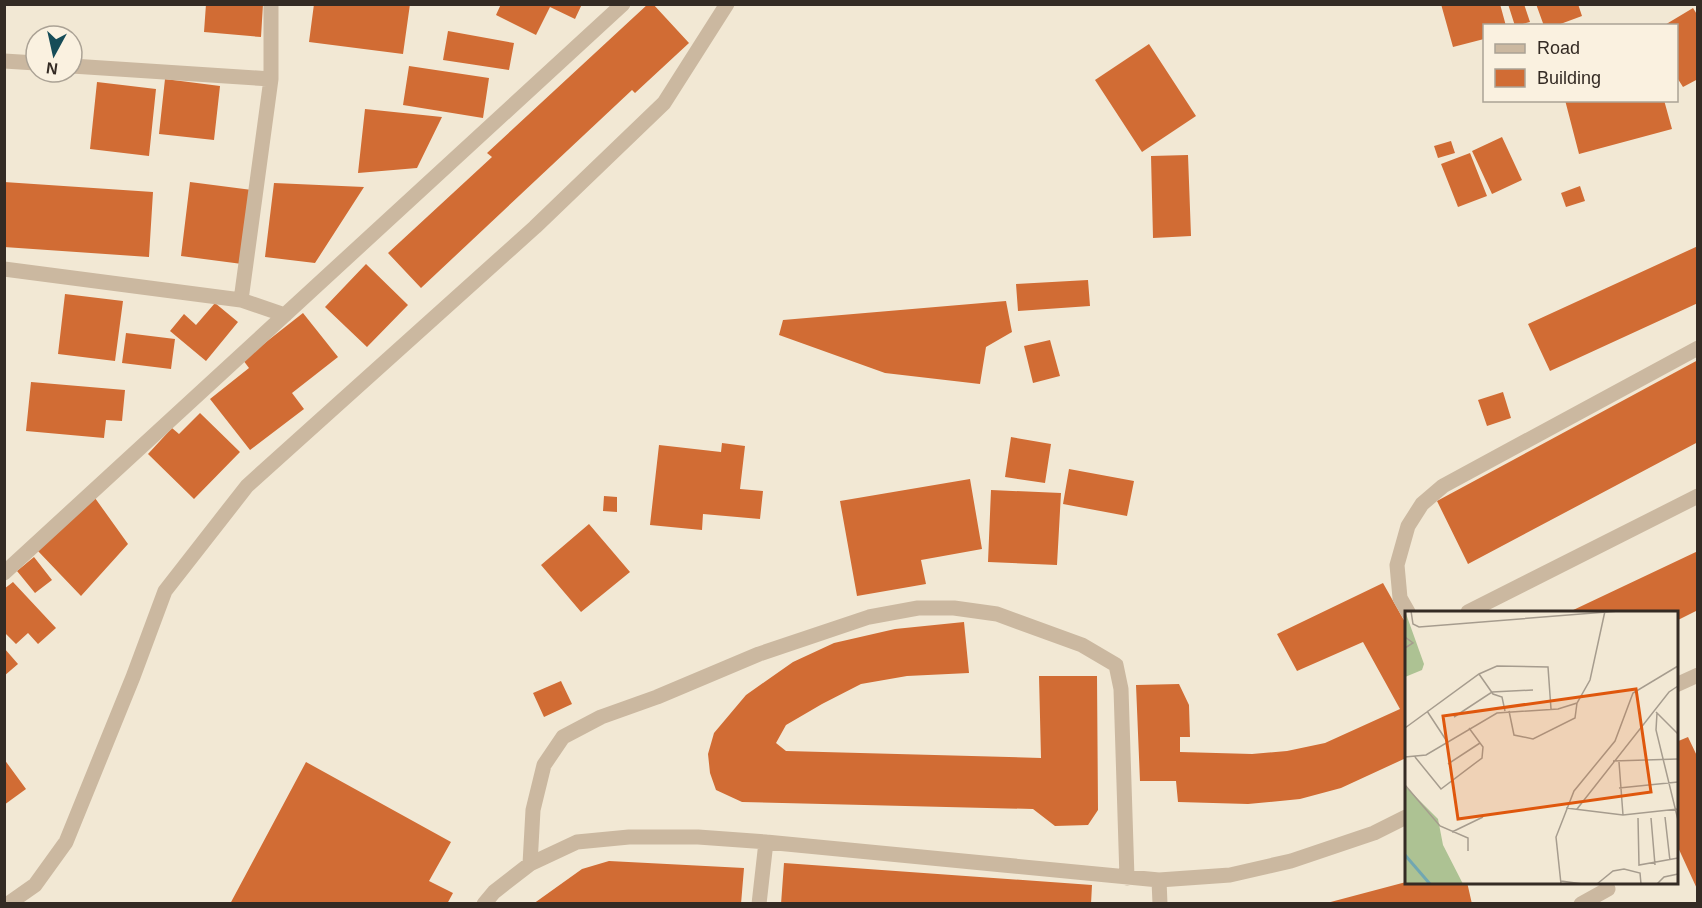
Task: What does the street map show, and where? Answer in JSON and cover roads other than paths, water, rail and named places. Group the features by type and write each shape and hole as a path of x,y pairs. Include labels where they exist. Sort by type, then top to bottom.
{"street":[{"path":"241,300 271,79 272,4"},
{"path":"4,573 623,4"},
{"path":"8,903 35,885 66,842 165,591 247,486 535,227 664,103 727,4"},
{"path":"4,61 24,62"},
{"path":"84,67 271,79"},
{"path":"4,269 241,300 285,315"},
{"path":"1407,611 1400,597 1397,565 1408,526 1422,504 1443,486 1698,348"},
{"path":"1470,611 1698,496"},
{"path":"530,864 533,810 544,765 563,737 602,717 657,698 759,654 869,617 918,608 954,608 997,614 1082,645 1116,665 1122,690 1127,878"},
{"path":"1678,685 1697,678"},
{"path":"484,903 494,892 530,864 576,842 629,837 698,837 766,842 1159,880 1230,875 1291,861 1374,832 1405,818"},
{"path":"759,903 766,842"},
{"path":"1159,880 1160,903"},
{"path":"1581,903 1608,889"}]}
